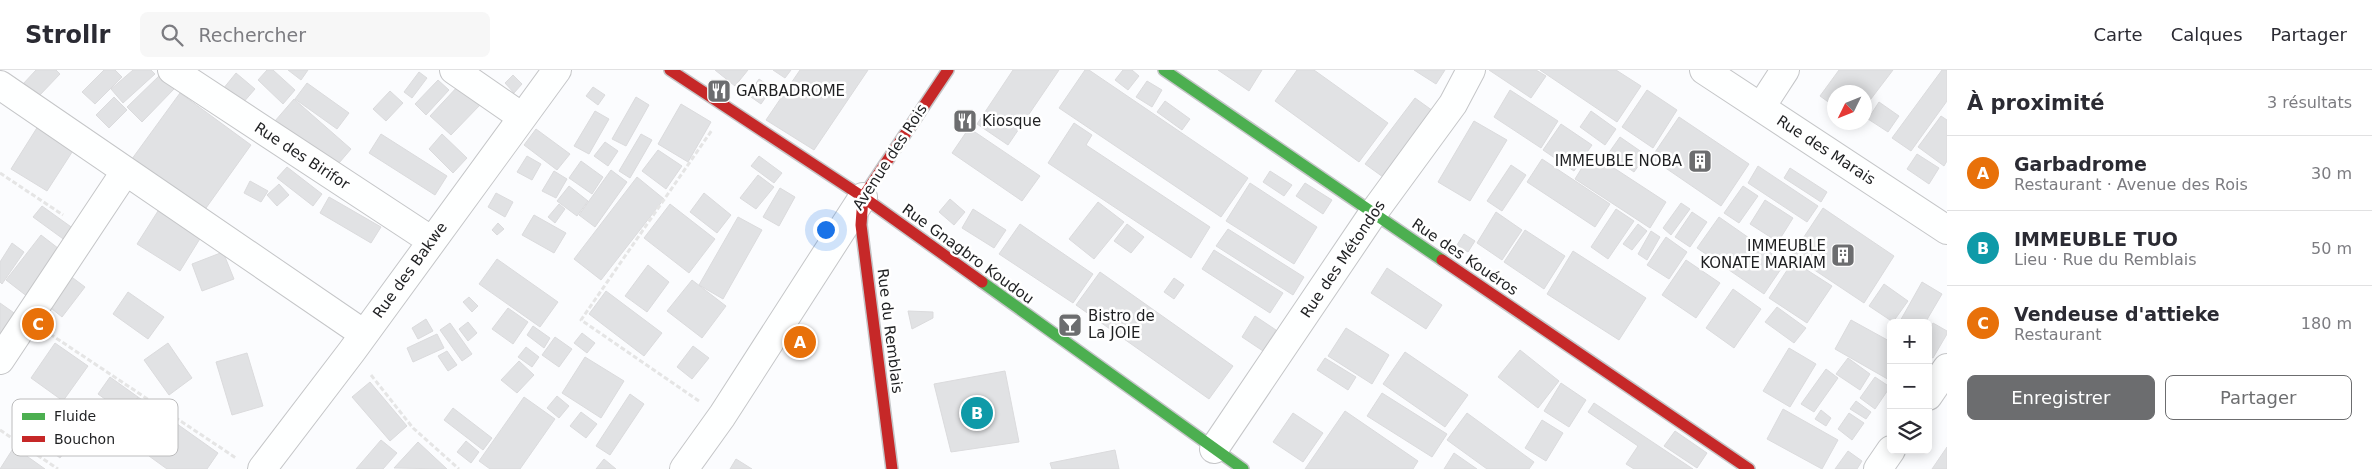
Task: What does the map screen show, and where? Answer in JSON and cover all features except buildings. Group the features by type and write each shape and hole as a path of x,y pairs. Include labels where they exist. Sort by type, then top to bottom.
{"street":[{"name":"Rue des Birifor","path":"172,70 432,241"},
{"path":"454,70 522,117"},
{"name":"Rue des Bakwe","path":"253,466 358,342 557,70"},
{"name":"Rue Gnagbro Koudou","path":"670,70 726,109 863,197 1243,469"},
{"name":"Avenue des Rois","path":"684,469 722,416 863,197 948,70"},
{"name":"Rue des Kouéros","path":"1164,70 1749,469"},
{"name":"Rue des Métondos","path":"1214,449 1374,212 1453,104 1471,70"},
{"name":"Rue des Marais","path":"1704,70 1947,230"},
{"path":"1760,107 1785,70"},
{"path":"0,85 125,172 358,342"},
{"path":"0,360 125,172"},
{"name":"Rue du Remblais","path":"863,197 861,225 892,469"},
{"path":"1932,390 1947,368"},
{"path":"1878,469 1888,454"}],"path":[{"path":"722,416 581,320 726,109"},
{"path":"0,173 86,231"},
{"path":"28,318 151,399"},
{"path":"358,342 413,428 459,469"},
{"path":"178,417 253,466"},
{"path":"0,430 12,438"},
{"path":"39,456 58,469"}],"traffic: fast":[{"path":"1164,70 1442,260"},
{"path":"982,282 1243,469"}],"traffic: jam":[{"path":"670,70 863,197 982,282"},
{"path":"892,469 861,225 863,197 948,70"},
{"path":"1442,260 1749,469"}],"place":[{"name":"GARBADROME","path":"719,91"},
{"name":"Kiosque","path":"965,121"},
{"name":"IMMEUBLE NOBA","path":"1700,161"},
{"name":"IMMEUBLE KONATE MARIAM","path":"1843,255"},
{"name":"Vendeuse d'attieke","path":"38,324"},
{"name":"Bistro de La JOIE","path":"1070,325"},
{"name":"Garbadrome","path":"800,342"},
{"name":"IMMEUBLE TUO","path":"977,413"}]}
